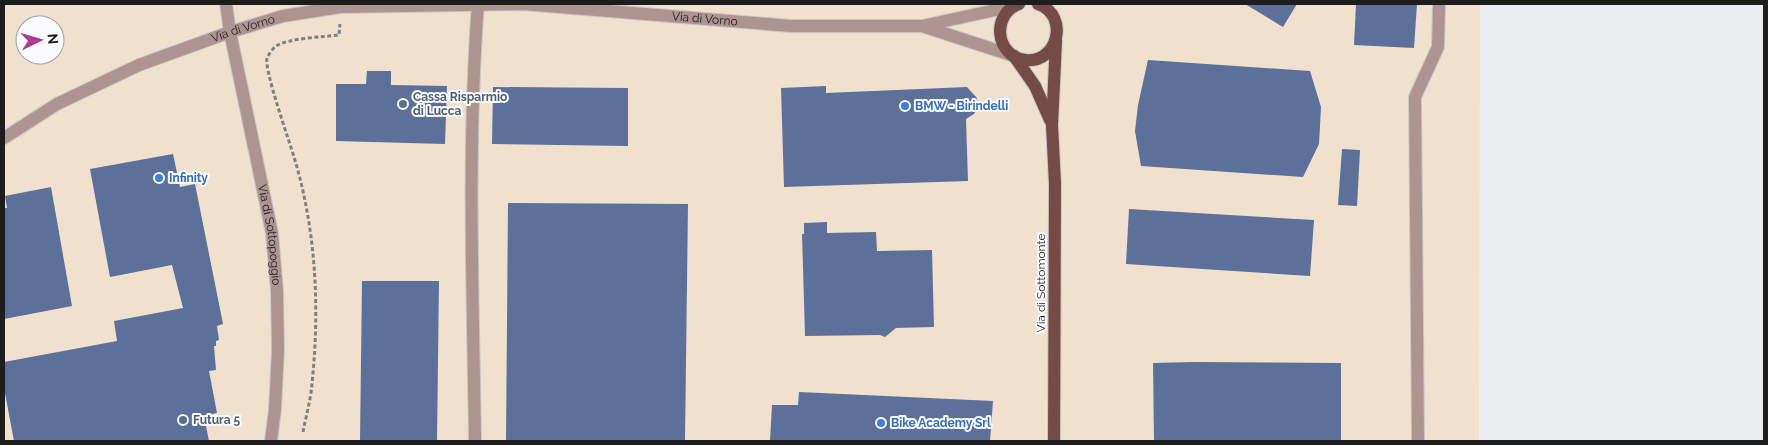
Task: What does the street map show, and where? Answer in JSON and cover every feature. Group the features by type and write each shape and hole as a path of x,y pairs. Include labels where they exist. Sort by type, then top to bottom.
{"main road":[{"name":"Via di Sottomonte","path":"1016,4 1006,12 1001,21 999,31 1004,46 1014,56 1035,86 1045,105 1052,125"},
{"name":"Via di Sottomonte","path":"1038,4 1050,8 1056,20 1058,30 1052,125 1055,184 1054,441"},
{"path":"1014,56 1024,60 1034,60 1051,50 1056,41"}],"street":[{"name":"Via di Sottopoggio","path":"226,4 230,32 272,232 277,291 278,350 275,409 271,441"},
{"path":"474,441 472,190 474,53 478,4"},
{"name":"Via di Vorno","path":"4,138 56,104 139,65 230,32 283,16 340,7 523,4 791,26 922,26 1016,4"},
{"path":"1418,441 1415,97 1438,47 1439,4"},
{"name":"Via di Vorno","path":"922,26 1014,56"}],"path":[{"path":"303,432 312,384 315,340 314,257 305,199 269,76 267,58 274,47 285,42 340,35 340,7"}],"shaded area":[{"path":"4,4 1480,4 1479,441 4,441"}],"building":[{"path":"1245,4 1297,4 1283,27"},
{"path":"1356,4 1417,4 1414,48 1354,45"},
{"path":"1148,60 1310,71 1321,107 1319,144 1303,177 1141,166 1135,131 1138,105"},
{"path":"367,71 391,71 391,85 447,86 445,144 336,141 336,84 366,84"},
{"path":"826,86 826,93 967,87 977,98 978,107 974,114 966,119 968,181 784,187 781,88"},
{"path":"493,87 628,88 628,146 492,144"},
{"path":"1342,149 1360,150 1357,206 1338,205"},
{"path":"173,154 180,187 195,184 223,324 217,326 219,340 216,341 216,346 214,346 216,370 209,371 217,413 204,416 209,441 14,441 4,388 4,362 117,341 114,321 183,308 172,265 110,277 90,169"},
{"path":"51,187 72,306 4,319 4,208 7,208 5,196"},
{"path":"508,203 688,204 685,441 506,441"},
{"path":"1129,209 1314,220 1310,276 1126,264"},
{"path":"827,222 827,233 876,232 877,251 932,250 934,327 896,328 885,337 880,335 805,336 802,234 804,234 804,223"},
{"path":"362,281 439,281 437,441 360,441"},
{"path":"1153,363 1341,363 1341,441 1154,441"},
{"name":"Bike Academy Srl","path":"799,392 993,401 990,441 770,441 772,405 798,405"}],"place":[{"name":"Cassa Risparmio di Lucca","path":"403,104"},
{"name":"BMW - Birindelli","path":"905,106"},
{"name":"Infinity","path":"159,178"},
{"name":"Futura 5","path":"183,420"},
{"name":"Bike Academy Srl","path":"881,423"}]}
